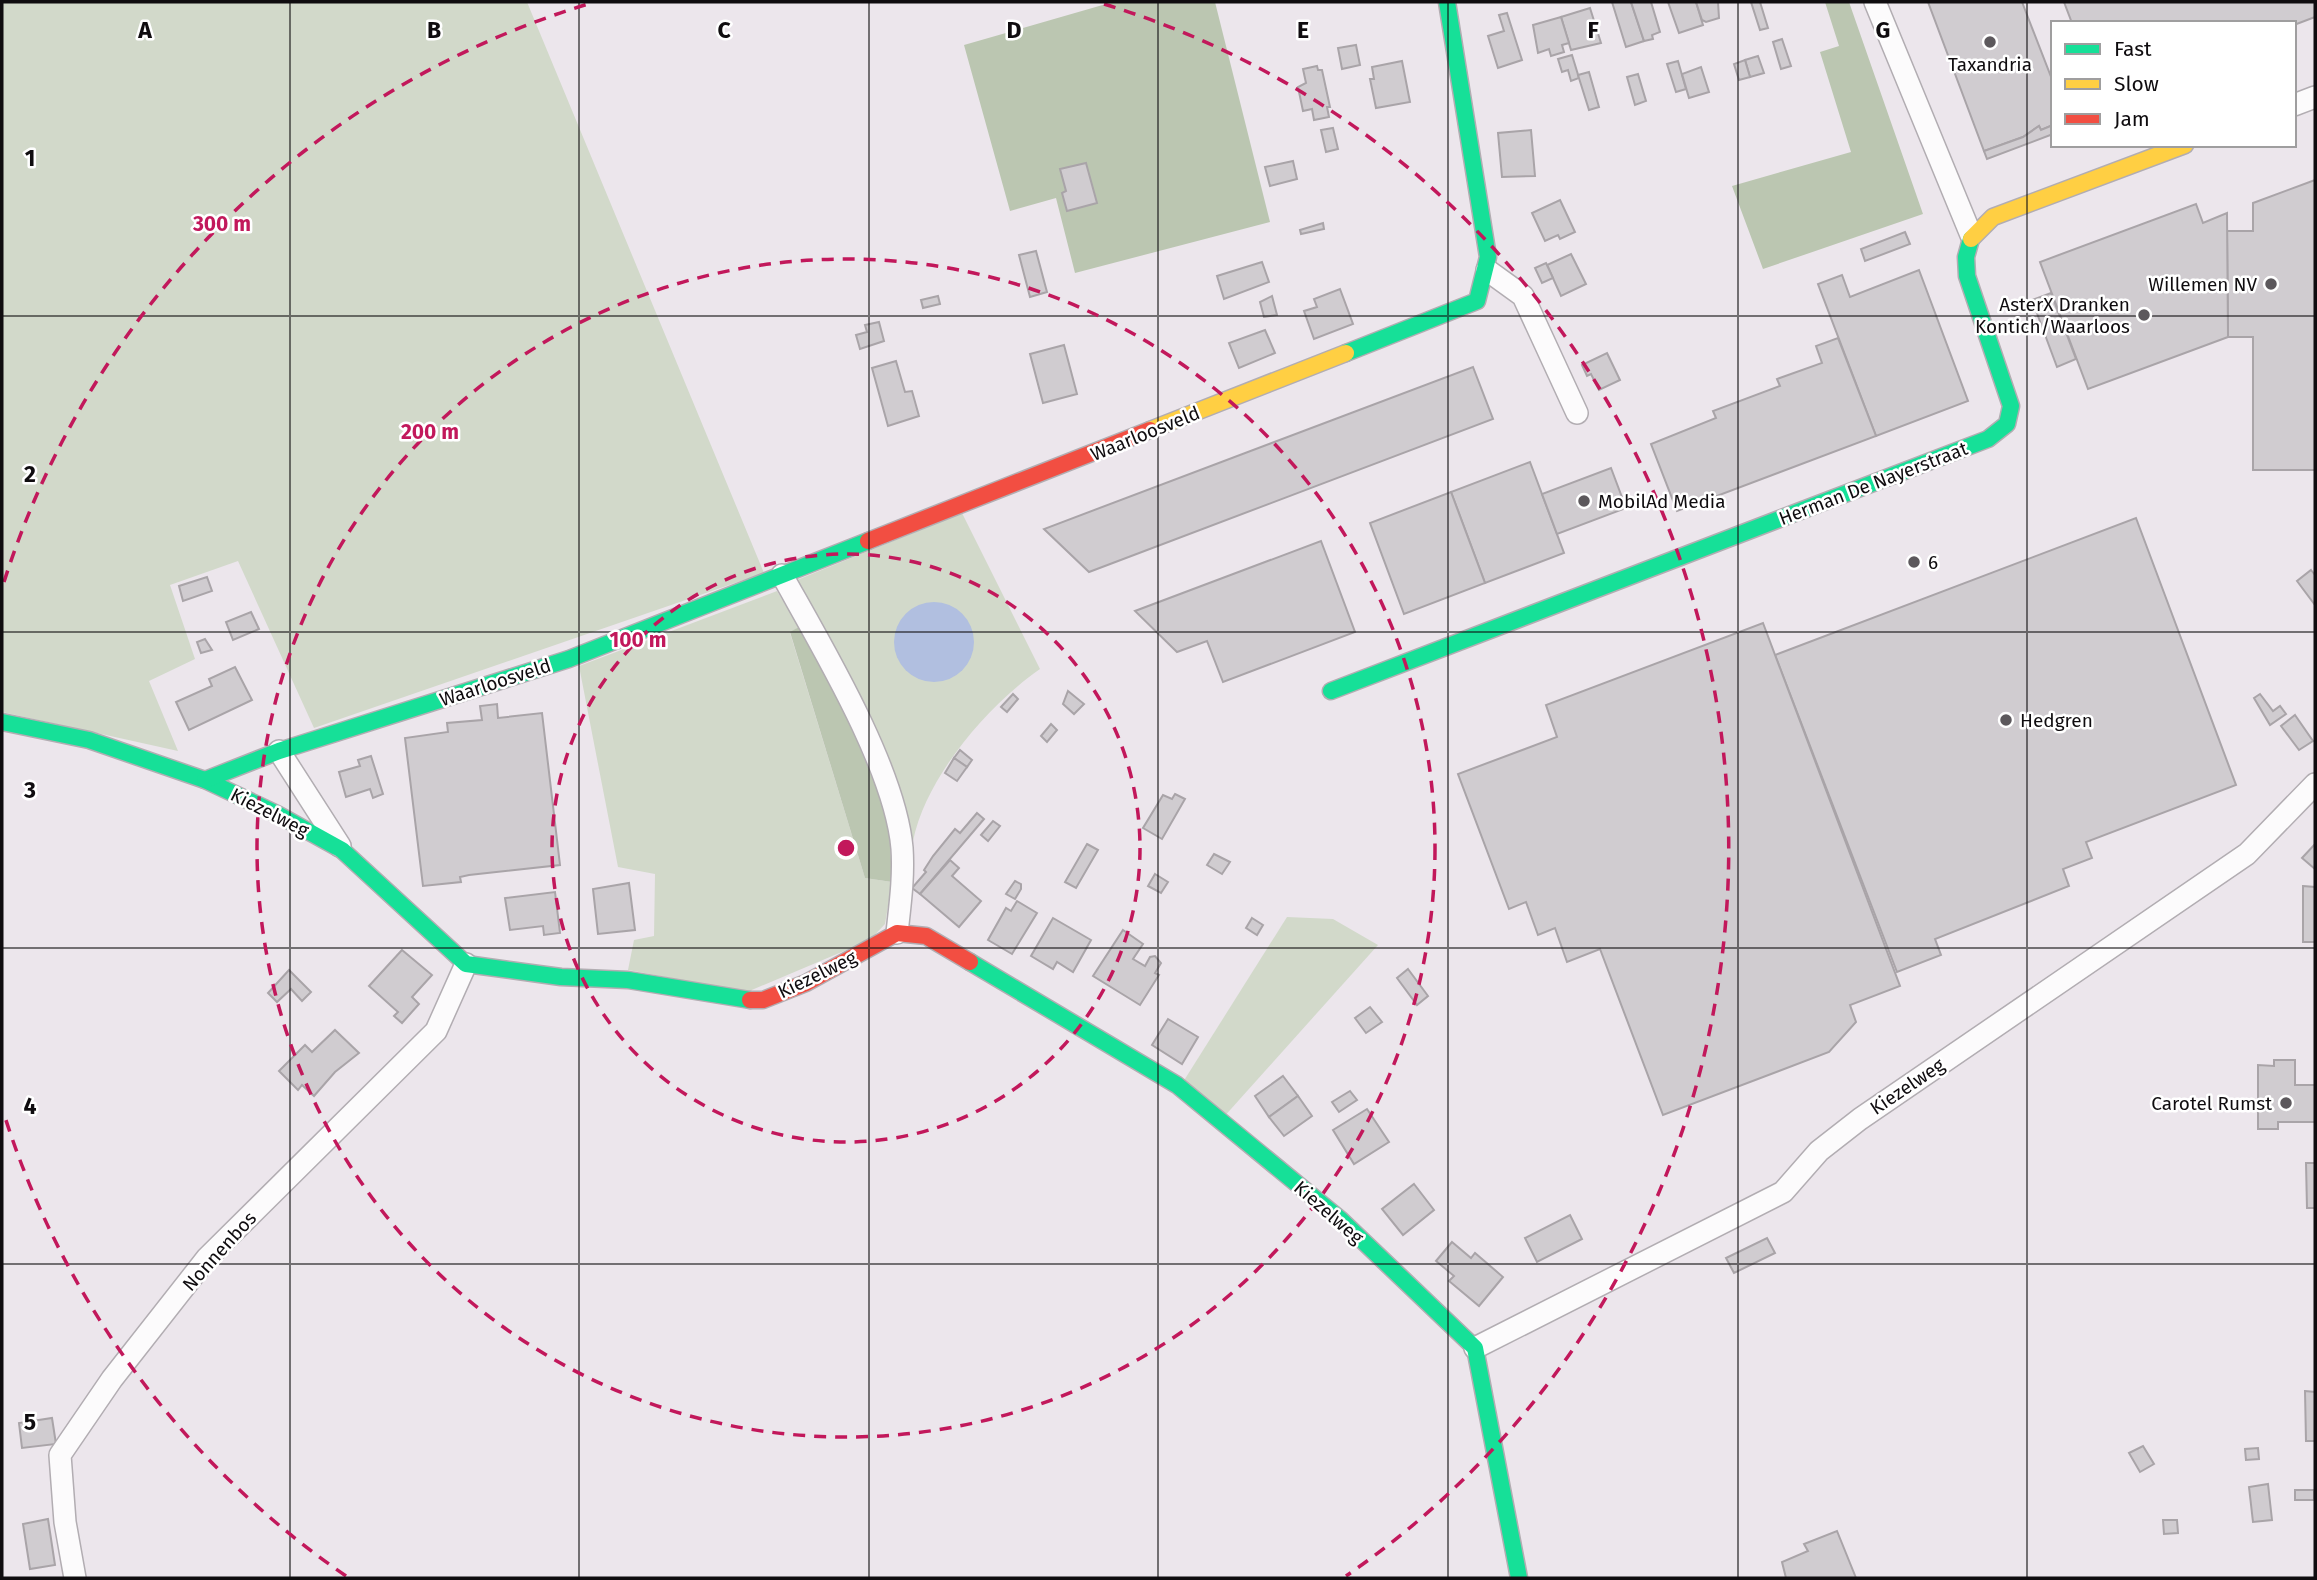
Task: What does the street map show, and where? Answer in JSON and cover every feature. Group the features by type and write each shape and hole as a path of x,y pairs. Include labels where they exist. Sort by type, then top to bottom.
{"street":[{"name":"Waarloosveld","path":"205,780 279,751 569,659 1477,301 1487,270 1488,257 1447,2"},
{"path":"1875,2 1971,235 1993,218 2180,147"},
{"path":"2296,104 2315,97"},
{"name":"Herman De Nayerstraat","path":"1331,691 1988,439 2007,424 2011,407 1967,276 1964,256 1971,235"},
{"path":"1487,270 1522,296 1577,413"},
{"path":"782,576 861,727 892,801 901,846 902,887 897,933"},
{"name":"Kiezelweg","path":"2,722 89,740 205,780 342,850 466,964 561,977 628,980 734,999 763,1000 806,983 897,933 926,936 1177,1085 1341,1220 1475,1348 1783,1192 1819,1151 1860,1119 2248,854 2315,784"},
{"path":"279,751 342,850"},
{"name":"Nonnenbos","path":"75,1578 65,1522 60,1455 112,1379 207,1258 436,1031 466,964"},
{"path":"1475,1348 1519,1578"}],"green space":[{"path":"2,2 527,2 764,573 314,728 238,561 170,585 195,659 149,681 178,751 2,712"},
{"path":"1113,2 1215,2 1270,222 1075,273 1056,198 1010,211 964,45"},
{"path":"1825,2 1849,2 1923,214 1763,269 1732,186 1851,152 1820,52 1839,46"},
{"path":"962,513 1040,669 1000,702 961,745 931,792 913,841 861,701 797,580"},
{"path":"777,591 799,627 790,633 865,878 892,882 885,924 870,940 747,992 628,970 634,940 654,936 655,874 618,867 579,666"},
{"path":"799,627 836,689 881,799 890,838 892,882 865,878 790,632"},
{"path":"1287,917 1333,919 1378,945 1222,1119 1178,1090"}],"water":[{"path":"934,602 949,605 962,614 971,627 974,642 971,657 962,670 949,679 934,682 919,679 906,670 897,657 894,642 897,627 906,614 919,605"}],"building":[{"path":"1612,2 1631,2 1644,41 1626,47"},
{"path":"1631,2 1651,2 1660,32 1652,35 1653,39 1644,41"},
{"path":"1668,2 1696,2 1703,25 1679,33"},
{"path":"1696,2 1718,2 1719,18 1706,22 1702,20"},
{"path":"1751,2 1760,2 1768,28 1760,30"},
{"name":"Taxandria","path":"1928,2 2022,2 2051,77 2051,126 2041,130 2039,126 2023,137 1984,151"},
{"path":"2064,2 2315,2 2315,17 2296,24 2296,21 2071,21"},
{"path":"1590,8 1601,43 1571,50 1561,17"},
{"path":"1507,13 1522,60 1498,68 1488,36 1504,31 1499,15"},
{"path":"1561,17 1569,43 1562,45 1564,52 1551,56 1549,49 1538,53 1533,25"},
{"path":"1782,39 1791,66 1781,69 1773,42"},
{"path":"1356,45 1360,65 1342,69 1338,48"},
{"path":"1572,55 1579,78 1571,81 1568,70 1562,72 1558,59"},
{"path":"1758,56 1764,73 1750,77 1745,60"},
{"path":"1745,60 1750,77 1739,80 1734,64"},
{"path":"1402,61 1410,102 1376,108 1370,79 1374,79 1372,67"},
{"path":"1678,61 1686,89 1676,92 1667,64"},
{"path":"1317,66 1318,70 1322,70 1330,107 1327,107 1329,117 1314,120 1312,109 1303,111 1298,87 1306,83 1303,69"},
{"path":"1701,67 1709,92 1689,98 1682,74"},
{"path":"1589,72 1599,107 1589,110 1578,75"},
{"path":"1638,74 1646,101 1635,105 1627,77"},
{"path":"2039,126 2041,130 2051,126 2051,135 1987,159 1984,151 2023,137"},
{"path":"1333,128 1338,149 1326,152 1321,130"},
{"path":"1531,130 1535,176 1502,177 1498,133"},
{"path":"1293,161 1297,179 1270,186 1265,167"},
{"path":"1086,163 1097,203 1067,211 1062,193 1066,191 1060,169"},
{"name":"Willemen NV","path":"2315,180 2315,470 2253,470 2253,337 2228,337 2227,231 2253,231 2253,203"},
{"path":"1560,200 1575,232 1560,239 1558,235 1545,241 1532,213"},
{"name":"AsterX Dranken Kontich/Waarloos","path":"2196,204 2203,223 2227,213 2228,337 2088,389 2040,262"},
{"path":"1323,223 1324,229 1301,234 1300,230"},
{"path":"1905,232 1910,244 1865,261 1861,249"},
{"path":"1036,251 1047,292 1030,297 1019,255"},
{"path":"1571,254 1586,284 1561,296 1547,265"},
{"path":"1262,262 1269,282 1224,299 1217,276"},
{"path":"1546,263 1553,278 1542,283 1535,268"},
{"path":"1919,270 1968,401 1876,436 1818,284 1842,275 1850,297"},
{"path":"1340,289 1353,324 1314,339 1304,311 1317,307 1314,299"},
{"path":"2051,293 2076,359 2057,367 2032,300"},
{"path":"938,296 940,304 923,308 921,300"},
{"path":"1272,296 1277,315 1264,317 1260,302"},
{"path":"879,322 884,341 860,349 856,335 867,332 865,325"},
{"path":"1265,330 1275,353 1239,368 1229,343"},
{"path":"1838,338 1876,436 1677,511 1651,444 1716,418 1713,411 1780,386 1777,379 1822,363 1816,346"},
{"path":"1064,345 1077,394 1043,403 1030,354"},
{"path":"1607,353 1620,380 1599,390 1591,374 1587,376 1582,365"},
{"path":"896,361 905,392 912,391 919,416 888,426 872,368"},
{"path":"1473,367 1493,419 1089,572 1044,529"},
{"path":"1530,462 1564,553 1485,583 1451,492"},
{"name":"MobilAd Media","path":"1611,468 1626,508 1557,534 1542,494"},
{"path":"1451,492 1485,583 1404,614 1370,523"},
{"name":"Hedgren","path":"2136,518 2236,785 2086,842 2092,858 2063,869 2069,886 1935,939 1941,955 1897,972 1775,655"},
{"path":"1321,541 1355,632 1223,682 1207,641 1177,652 1135,611"},
{"path":"2311,570 2315,575 2315,605 2297,581"},
{"path":"207,577 212,591 183,601 179,586"},
{"path":"251,612 259,629 233,640 226,622"},
{"path":"1763,623 1900,986 1850,1005 1856,1022 1829,1052 1663,1115 1600,949 1567,962 1555,928 1538,935 1526,902 1509,909 1458,774 1557,737 1546,705"},
{"path":"205,639 212,650 201,653 197,642"},
{"path":"235,667 252,700 189,730 176,702 212,686 209,679"},
{"path":"1068,691 1084,704 1074,714 1063,704"},
{"path":"1013,694 1018,699 1007,712 1001,707"},
{"path":"2260,694 2273,711 2280,706 2286,714 2270,725 2254,698"},
{"path":"497,704 498,718 542,713 560,865 469,875 460,877 461,882 423,886 405,738 448,732 447,723 482,720 480,706"},
{"path":"2295,715 2313,741 2299,750 2281,726"},
{"path":"1051,724 1057,730 1047,742 1041,736"},
{"path":"960,750 972,760 967,767 954,758"},
{"path":"371,756 383,794 373,798 370,789 346,797 339,772 360,766 358,760"},
{"path":"954,758 967,767 957,781 945,773"},
{"path":"1175,794 1185,799 1162,839 1143,828 1163,795 1172,799"},
{"path":"977,813 984,819 920,894 912,888 955,829 960,833"},
{"path":"993,821 1000,826 988,841 981,835"},
{"path":"1087,844 1098,850 1076,888 1065,882"},
{"path":"2315,844 2315,869 2302,858"},
{"path":"1214,854 1230,862 1222,874 1207,865"},
{"path":"950,860 959,868 952,876 981,901 959,927 920,894"},
{"path":"1155,874 1168,882 1161,893 1148,886"},
{"path":"1015,881 1021,884 1021,889 1015,899 1006,894"},
{"path":"629,883 635,930 598,934 593,889"},
{"path":"2303,886 2315,887 2315,942 2303,942"},
{"path":"555,892 560,933 544,935 543,926 510,930 505,898"},
{"path":"1017,901 1037,913 1012,954 988,940 1006,908 1011,911"},
{"path":"1053,918 1091,940 1073,972 1057,962 1053,969 1031,956"},
{"path":"1252,918 1263,925 1257,935 1246,928"},
{"path":"1123,930 1143,944 1133,959 1145,966 1150,957 1155,956 1161,963 1155,973 1159,975 1140,1005 1093,976"},
{"path":"402,950 432,975 412,997 419,1004 402,1023 394,1016 398,1012 369,986"},
{"path":"1408,969 1428,996 1417,1005 1397,978"},
{"path":"289,970 311,992 302,1001 291,989 277,1002 268,993"},
{"path":"1370,1007 1382,1022 1366,1033 1355,1018"},
{"path":"1168,1019 1198,1037 1182,1064 1152,1045"},
{"path":"335,1030 359,1053 335,1072 314,1096 302,1085 298,1090 279,1071 305,1045 312,1052"},
{"name":"Carotel Rumst","path":"2274,1060 2295,1060 2295,1085 2315,1085 2315,1122 2278,1122 2278,1129 2258,1129 2258,1065 2274,1066"},
{"path":"1283,1076 1298,1096 1269,1117 1255,1096"},
{"path":"1350,1091 1357,1100 1339,1112 1332,1102"},
{"path":"1298,1096 1312,1116 1284,1136 1269,1117"},
{"path":"1367,1109 1389,1142 1354,1164 1333,1130"},
{"path":"2306,1163 2315,1163 2315,1208 2307,1208"},
{"path":"1414,1184 1434,1210 1403,1235 1382,1209"},
{"path":"1570,1215 1582,1239 1537,1262 1525,1238"},
{"path":"1767,1238 1775,1253 1734,1273 1726,1258"},
{"path":"1452,1242 1471,1258 1475,1253 1503,1277 1479,1306 1449,1281 1454,1276 1436,1261"},
{"path":"2305,1391 2315,1392 2315,1441 2306,1441"},
{"path":"52,1418 56,1444 22,1448 19,1423"},
{"path":"2143,1446 2154,1464 2140,1472 2129,1453"},
{"path":"2258,1448 2259,1459 2246,1460 2245,1449"},
{"path":"2268,1484 2272,1520 2253,1522 2249,1487"},
{"path":"2295,1490 2314,1490 2314,1500 2295,1500"},
{"path":"48,1519 55,1565 30,1569 23,1524"},
{"path":"2163,1520 2177,1520 2178,1533 2164,1534"},
{"path":"1837,1531 1856,1578 1786,1578 1782,1562 1808,1551 1804,1544"}],"traffic: fast":[{"path":"1346,353 1477,301 1488,257 1447,2"},
{"path":"1331,691 1988,439 2007,424 2011,406 1967,276 1966,257 1971,239"},
{"path":"205,780 279,751 569,659 868,541"},
{"path":"2,722 89,740 205,780 277,814 342,850 466,964 561,977 628,980 750,1000"},
{"path":"970,962 1177,1085 1341,1220 1475,1348 1519,1578"}],"traffic: slow":[{"path":"1971,239 1993,217 2180,147"},
{"path":"1150,430 1346,353"}],"traffic: jam":[{"path":"868,541 1150,430"},
{"path":"750,1000 763,1000 806,983 897,933 926,936 970,962"}],"place":[{"name":"Taxandria","path":"1990,42"},
{"name":"Willemen NV","path":"2271,284"},
{"name":"AsterX Dranken Kontich/Waarloos","path":"2144,315"},
{"name":"MobilAd Media","path":"1584,501"},
{"name":"6","path":"1914,562"},
{"name":"Hedgren","path":"2006,720"},
{"name":"Carotel Rumst","path":"2286,1103"}]}
